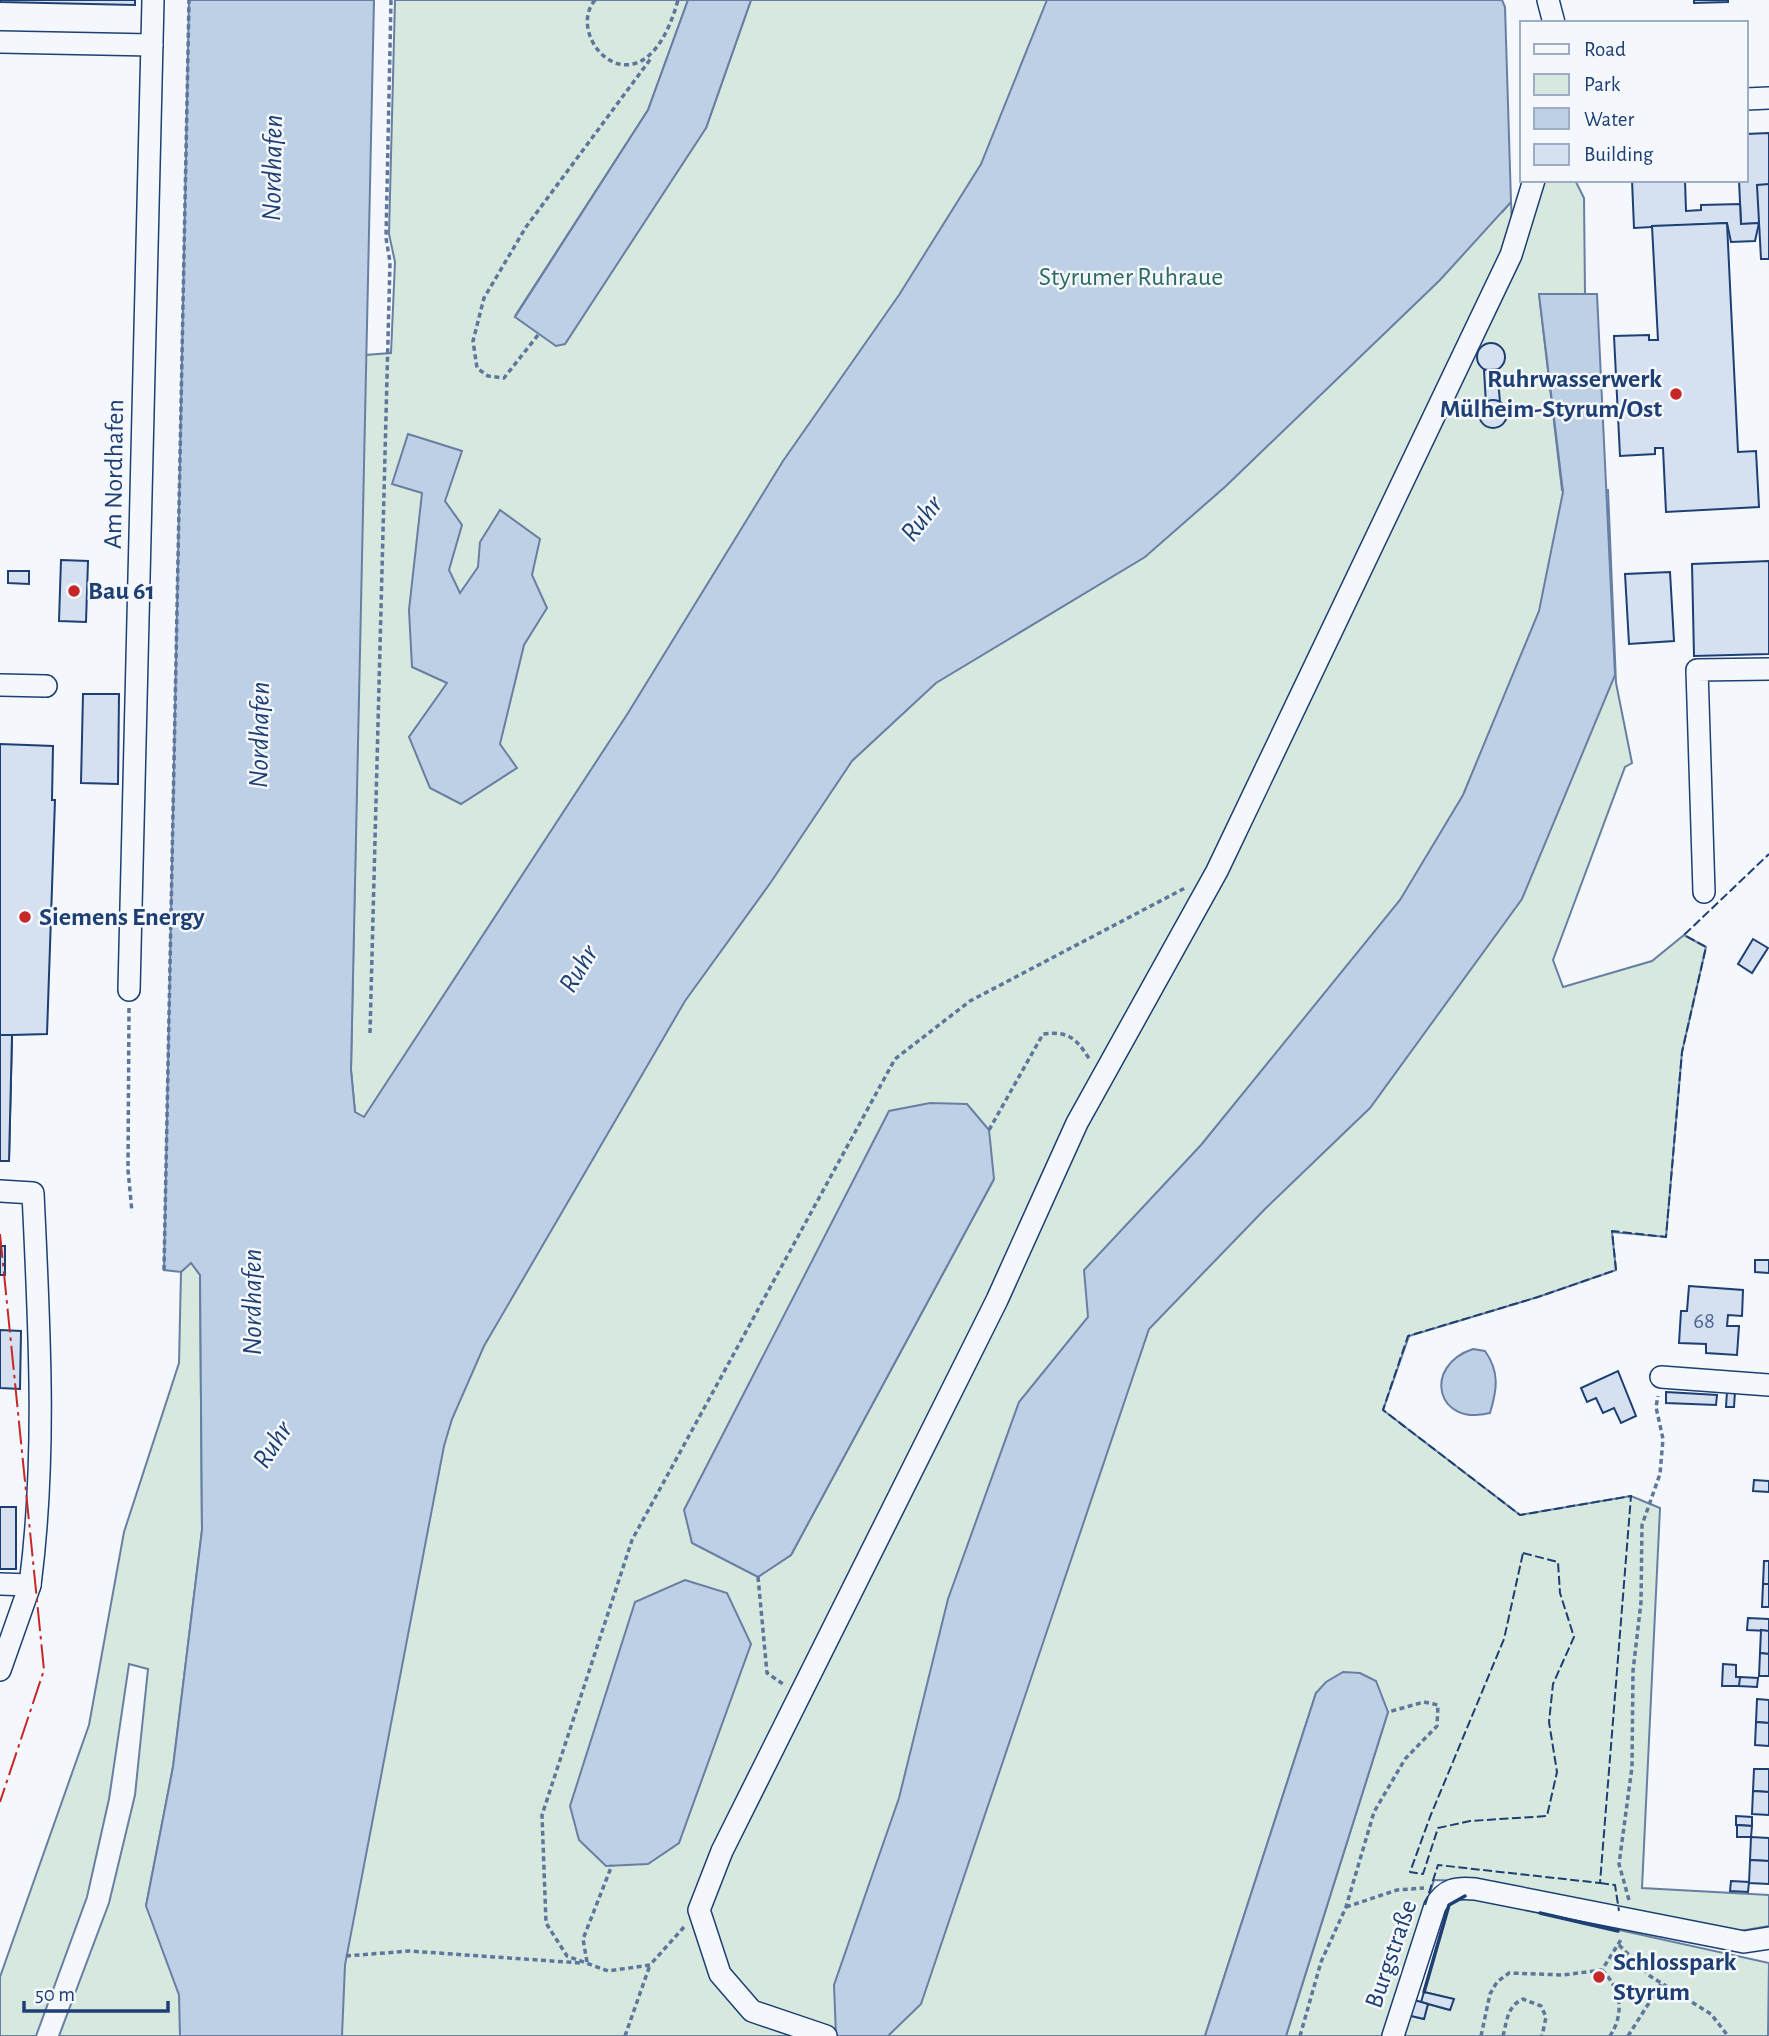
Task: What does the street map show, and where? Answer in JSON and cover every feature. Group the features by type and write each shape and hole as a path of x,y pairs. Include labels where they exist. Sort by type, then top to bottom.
{"street":[{"name":"Am Nordhafen","path":"129,990 153,0"},
{"path":"1549,0 1554,21"},
{"path":"0,42 152,45"},
{"path":"1748,99 1769,98"},
{"path":"822,2035 752,2011 720,1974 699,1910 722,1851 997,1300 1077,1123 1217,871 1511,256 1533,182"},
{"path":"1704,892 1697,670 1769,669"},
{"path":"0,685 46,686"},
{"path":"0,1191 33,1193 39,1325 39,1520 30,1585 0,1670"},
{"path":"1661,1377 1769,1385"},
{"path":"0,1584 30,1585"},
{"path":"1446,1891 1475,1889 1744,1942 1769,1938"},
{"name":"Burgstraße","path":"1393,2036 1435,1906 1446,1891"}],"path":[{"path":"164,1270 189,0"},
{"path":"370,1033 390,262 386,238 391,0"},
{"path":"595,0 589,7 588,26 595,49 611,62 628,65 652,57"},
{"path":"538,335 504,377 488,376 477,368 473,341 484,298 526,228 670,30 678,0"},
{"path":"650,1965 608,1971 567,1956 546,1923 542,1815 632,1540 895,1059 970,1001 1217,871"},
{"path":"129,990 128,1156 132,1212"},
{"path":"989,1130 1043,1034 1060,1032 1079,1042 1102,1078"},
{"path":"1481,2036 1490,1994 1497,1982 1509,1973 1580,1974 1602,1970 1619,1945 1628,1920 1630,1903 1619,1864 1632,1767 1633,1671 1641,1602 1642,1525 1660,1474 1663,1439 1656,1407 1661,1377"},
{"path":"758,1577 767,1673 799,1695"},
{"path":"1300,2036 1321,1962 1346,1908 1374,1812 1405,1759 1437,1726 1438,1705 1424,1702 1388,1712"},
{"path":"587,1963 583,1938 612,1865"},
{"path":"1346,1908 1397,1890 1431,1888 1446,1891"},
{"path":"625,2036 650,1965 699,1910"},
{"path":"1619,1945 1661,1984 1699,2004 1711,2014 1728,2036"},
{"path":"346,1956 409,1951 587,1963"},
{"path":"1602,1970 1618,1993 1620,2013 1611,2034 1619,2036"},
{"path":"1628,2036 1661,1984"},
{"path":"1503,2036 1509,2010 1514,2003 1523,1999 1541,2006 1546,2017 1542,2036"}],"green space":[{"path":"395,0 688,0 648,110 515,316 706,128 751,0 1486,0 1503,211 1511,202 1512,224 1525,182 1576,182 1584,198 1585,294 1539,294 1562,490 1608,490 1616,683 1632,763 1625,767 1553,960 1563,987 1652,961 1684,935 1706,947 1682,1052 1666,1237 1612,1232 1616,1270 1409,1336 1383,1410 1520,1515 1631,1496 1660,1508 1642,1888 1769,1895 1769,1926 1740,1931 1472,1881 1434,1880 1385,2036 1286,2036 1388,1712 1316,1693 1205,2036 59,2036 109,1903 135,1795 148,1669 129,1664 109,1799 87,1897 36,2036 0,2036 0,1977 89,1725 124,1532 179,1363 181,1272 191,1262 200,1275 202,1530 173,1767 146,1906 364,1118 355,1112 351,1070 365,355 391,353 395,262 389,234","holes":["994,1179 791,1555 757,1577"]},
{"name":"Schlosspark Styrum","path":"1465,1896 1769,1963 1768,2036 1401,2036 1407,2015 1424,2019 1428,2004 1450,2010 1453,1999 1424,1992 1449,1905"}],"water":[{"name":"Styrumer Ruhraue","path":"189,0 374,0 351,1070 355,1112 364,1117 628,713 783,461 899,295 981,164 1047,0 1502,0 1505,7 1511,202 1440,280 1226,486 1145,557 936,683 852,761 771,882 685,1001 484,1346 452,1419 444,1446 345,1965 342,2036 180,2036 179,1995 146,1906 173,1767 202,1530 200,1275 191,1263 181,1272 164,1270"},
{"path":"688,0 751,0 706,128 565,344 556,346 515,317 648,110"},
{"path":"1539,294 1597,294 1615,675 1522,899 1370,1108 1265,1209 1149,1329 921,2004 888,2036 836,2036 834,1985 899,1798 948,1599 1019,1402 1088,1317 1084,1270 1201,1145 1400,900 1463,795 1539,611 1563,492"},
{"path":"408,434 462,451 445,501 462,525 449,570 460,593 478,567 480,542 500,510 540,539 532,575 547,608 524,645 500,744 517,768 461,804 430,788 409,737 447,683 412,667 409,610 422,493 392,484"},
{"path":"930,1103 967,1104 989,1130 994,1179 791,1555 758,1577 692,1543 684,1510 889,1111"},
{"path":"1473,1349 1485,1351 1493,1366 1495,1389 1490,1413 1472,1415 1457,1411 1447,1403 1442,1393 1442,1380 1447,1368 1457,1357"},
{"path":"685,1580 727,1593 751,1644 679,1843 648,1864 606,1866 579,1840 570,1806 635,1602"},
{"path":"1343,1672 1360,1673 1376,1681 1388,1712 1286,2036 1205,2036 1316,1693 1326,1682"}],"building":[{"path":"135,0 135,5 0,2"},
{"path":"1694,0 1728,0 1728,2 1694,3"},
{"path":"1769,133 1769,223 1741,224 1739,182 1748,182 1748,134"},
{"path":"1632,182 1685,182 1686,211 1701,210 1701,205 1740,204 1741,224 1759,223 1755,241 1731,242 1727,223 1634,228"},
{"path":"1769,184 1769,259 1761,259 1757,185"},
{"name":"Ruhrwasserwerk Mülheim-Styrum/Ost","path":"1727,223 1738,452 1756,451 1759,507 1666,512 1663,448 1655,448 1655,454 1620,456 1614,336 1649,335 1649,340 1658,340 1652,226"},
{"path":"1491,343 1501,347 1505,357 1501,367 1491,371 1481,367 1477,357 1481,347"},
{"path":"1497,369 1500,402 1486,404 1484,370"},
{"path":"1493,400 1503,404 1507,414 1503,424 1493,428 1483,424 1479,414 1483,404"},
{"name":"Bau 61","path":"61,560 88,561 86,622 59,621"},
{"path":"1769,561 1769,654 1694,656 1692,564"},
{"path":"8,571 29,571 29,584 8,583"},
{"path":"1670,572 1674,641 1629,644 1625,574"},
{"path":"83,694 119,694 118,784 81,783"},
{"name":"Siemens Energy","path":"0,744 53,746 52,800 55,800 47,1034 12,1035 9,1161 0,1161"},
{"path":"1753,939 1768,948 1752,973 1738,964"},
{"path":"0,1035 12,1035 9,1161 0,1161"},
{"path":"0,1246 5,1246 5,1275 0,1275"},
{"path":"1755,1260 1769,1260 1769,1273 1755,1272"},
{"path":"1689,1286 1743,1290 1742,1316 1728,1315 1727,1326 1739,1326 1737,1355 1706,1353 1706,1344 1679,1343 1681,1311 1687,1311"},
{"path":"0,1330 21,1331 20,1389 0,1388"},
{"path":"1618,1371 1636,1416 1621,1423 1614,1408 1603,1413 1596,1398 1587,1402 1581,1388"},
{"path":"1727,1391 1735,1391 1734,1407 1726,1407"},
{"path":"1666,1392 1717,1395 1716,1405 1666,1403"},
{"path":"1754,1480 1769,1481 1769,1492 1753,1491"},
{"path":"0,1507 16,1507 16,1569 0,1569"},
{"path":"1764,1561 1769,1561 1769,1584 1763,1584"},
{"path":"1763,1584 1769,1584 1769,1607 1762,1607"},
{"path":"1748,1618 1769,1619 1769,1631 1747,1630"},
{"path":"1761,1630 1769,1631 1769,1654 1760,1653"},
{"path":"1760,1653 1769,1654 1769,1676 1759,1676"},
{"path":"1723,1664 1736,1665 1736,1677 1740,1677 1740,1686 1722,1686"},
{"path":"1740,1677 1758,1678 1757,1687 1739,1686"},
{"path":"1757,1699 1769,1700 1769,1723 1756,1722"},
{"path":"1756,1722 1769,1723 1769,1746 1755,1745"},
{"path":"1754,1769 1769,1769 1769,1792 1753,1791"},
{"path":"1753,1791 1769,1792 1769,1815 1752,1814"},
{"path":"1736,1816 1752,1817 1752,1826 1736,1825"},
{"path":"1737,1825 1752,1826 1751,1837 1737,1837"},
{"path":"1751,1837 1769,1838 1769,1861 1750,1860"},
{"path":"1750,1860 1769,1861 1769,1884 1749,1883"},
{"path":"1731,1881 1749,1882 1748,1892 1730,1891"},
{"path":"1424,1992 1454,1999 1450,2010 1421,2002"},
{"path":"1411,1999 1428,2004 1424,2019 1407,2015"}],"fence":[{"path":"1425,1905 1438,1865 1600,1883 1631,1496 1520,1515 1383,1410 1408,1336 1538,1297 1616,1270 1612,1231 1666,1237 1682,1052 1706,947 1684,935 1769,854"},
{"path":"1523,1553 1558,1562 1560,1593 1574,1637 1553,1684 1549,1722 1557,1772 1547,1816 1470,1821 1438,1828 1423,1874 1410,1872 1504,1639 1523,1553"},
{"path":"1600,1883 1615,1885 1619,1911"}],"wall":[{"path":"1424,1992 1449,1905 1465,1896"},
{"path":"1540,1913 1618,1931"}],"power":[{"path":"0,1234 44,1670 0,1802"}],"place":[{"name":"Ruhrwasserwerk Mülheim-Styrum/Ost","path":"1676,394"},
{"name":"Bau 61","path":"74,591"},
{"name":"Siemens Energy","path":"25,917"},
{"name":"Schlosspark Styrum","path":"1599,1977"}],"water label":[{"name":"Nordhafen","path":"273,168"},
{"name":"Ruhr","path":"922,519"},
{"name":"Nordhafen","path":"260,735"},
{"name":"Ruhr","path":"579,969"},
{"name":"Nordhafen","path":"253,1302"},
{"name":"Ruhr","path":"273,1445"}]}
